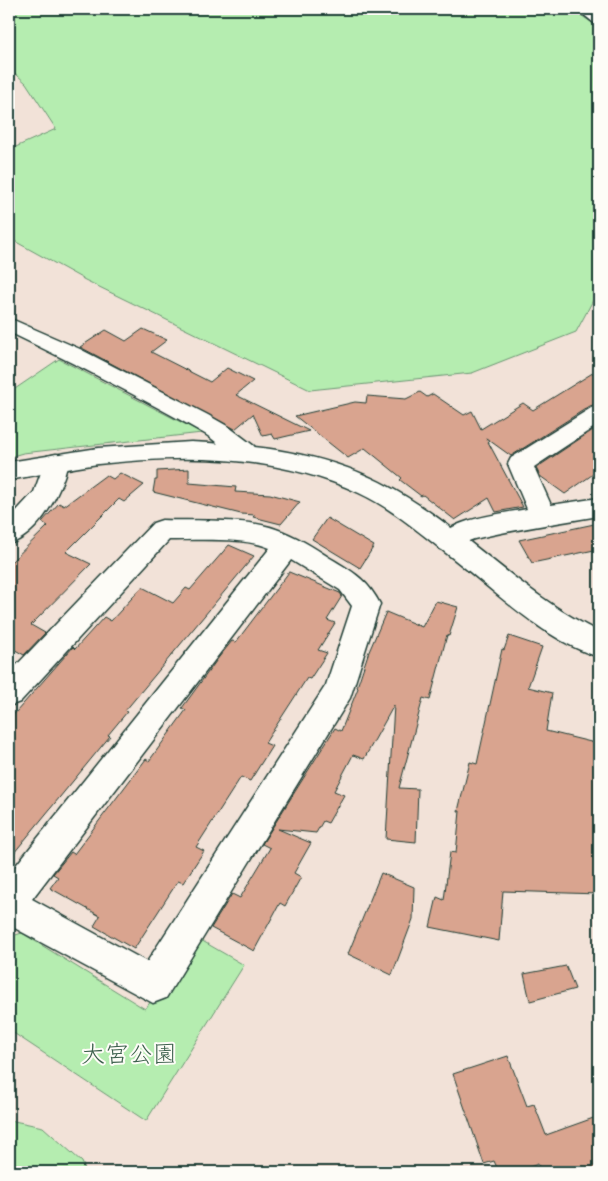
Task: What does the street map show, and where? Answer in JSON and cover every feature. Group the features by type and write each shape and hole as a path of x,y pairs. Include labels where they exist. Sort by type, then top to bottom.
{"street":[{"path":"584,9 599,20"},
{"path":"9,324 72,354 200,421 221,433 245,452"},
{"path":"544,515 520,464 599,413"},
{"path":"9,471 56,462 137,453 202,451 245,452 284,458 325,469 369,488 400,506 449,542 500,584 542,614 572,633 599,645"},
{"path":"9,534 39,506 52,484 56,462"},
{"path":"449,542 464,532 544,515 599,507"},
{"path":"9,693 162,530 222,531 267,536 288,545 350,583 366,604 339,689 152,985 9,906"},
{"path":"9,901 288,545"}],"green space":[{"path":"9,9 571,9 599,27 599,289 576,332 472,373 310,390 85,280 9,238 9,150 56,129 26,83 9,68"},
{"path":"59,359 202,433 23,453 9,457 9,393"},
{"name":"大宮公園","path":"22,933 145,1009 199,939 244,965 146,1121 9,1030 9,937"},
{"path":"9,1120 43,1127 82,1162 86,1172 9,1172"}],"building":[{"path":"143,329 167,340 151,352 210,382 227,368 253,381 236,395 309,431 275,439 272,434 263,436 253,414 235,429 80,347 106,330 126,341"},
{"path":"599,369 599,403 590,406 511,456 486,438 523,507 496,512 489,498 455,520 400,480 402,478 365,448 348,458 295,416 355,402 366,403 367,396 406,399 420,392 427,397 433,394 464,415 472,411 481,429 523,403 533,410"},
{"path":"599,426 599,470 565,494 540,476 536,468"},
{"path":"189,469 189,483 236,487 235,492 270,494 300,502 281,524 253,517 255,515 241,514 153,492 155,480 157,480 157,471"},
{"path":"120,473 144,485 124,502 119,499 66,552 91,564 31,625 45,633 24,655 10,647 9,649 9,564 48,526 42,522 59,503 64,506 106,475 113,479"},
{"path":"327,518 374,546 360,568 312,539"},
{"path":"599,523 599,549 532,563 519,540"},
{"path":"229,545 254,556 125,711 127,712 108,735 110,736 9,859 9,720 73,647 75,649 104,617 111,621 142,587 173,603 186,588 190,590"},
{"path":"289,572 340,593 342,596 327,620 335,623 318,650 327,653 310,679 307,678 265,743 272,746 250,781 241,777 196,847 204,851 183,883 178,881 134,949 94,926 100,916 50,888 58,877 53,874 71,852 74,854 146,759 149,761 186,710 182,708 219,657 232,641 236,642"},
{"path":"436,601 458,607 449,636 447,635 430,700 423,698 399,788 418,789 416,842 386,839 394,705 364,759 353,755 334,791 344,795 328,823 323,821 316,833 278,829 311,843 294,873 301,877 285,906 280,903 254,951 211,928 232,894 240,898 270,848 262,844 335,728 341,731 358,688 368,654 386,612 422,627"},
{"path":"509,636 542,647 528,687 552,693 546,731 599,744 599,894 503,891 499,941 430,927 437,897 444,900 450,852 456,853 460,811 458,811 470,762 477,764 502,649 504,650"},
{"path":"381,873 414,887 413,919 392,975 348,954"},
{"path":"566,966 575,989 530,1001 524,974"},
{"path":"508,1056 527,1106 534,1104 546,1135 599,1116 599,1172 541,1172 538,1164 516,1172 499,1172 494,1161 484,1164 453,1074"}]}
